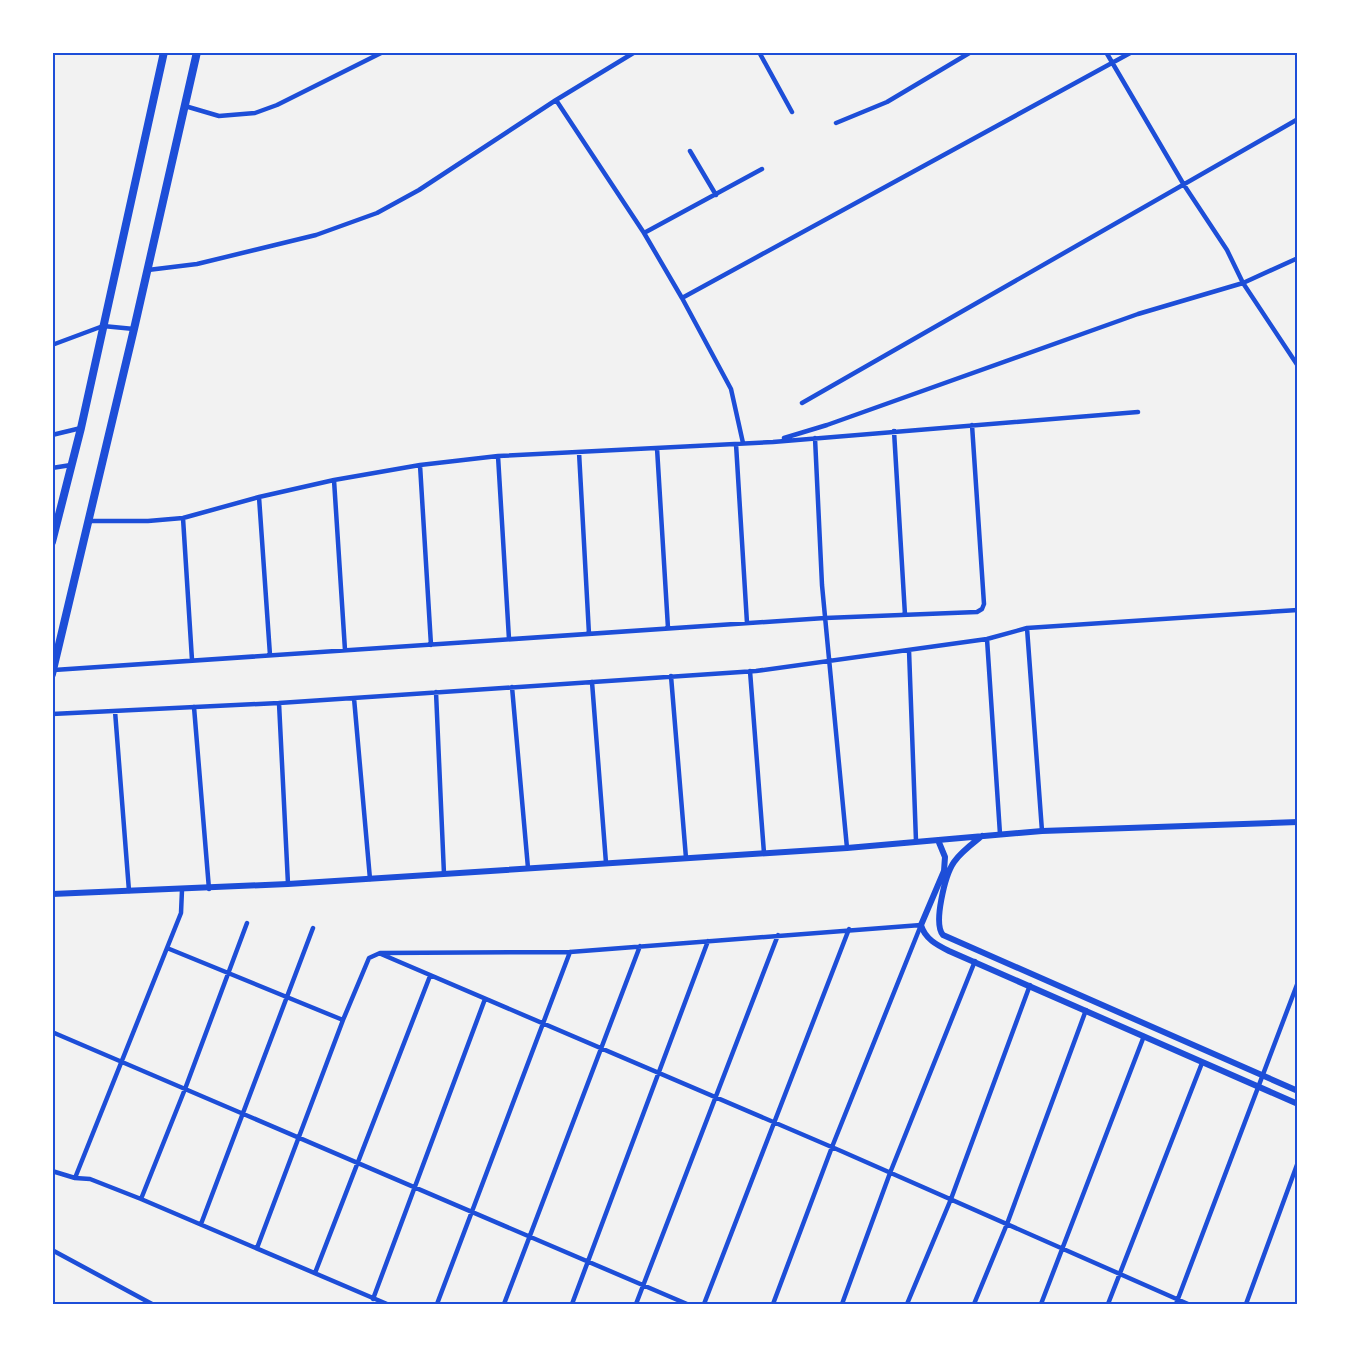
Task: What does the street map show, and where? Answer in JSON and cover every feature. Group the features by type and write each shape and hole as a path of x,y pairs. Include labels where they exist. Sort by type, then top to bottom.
{"highway":[{"path":"52,542 81,428 164,52"},
{"path":"53,672 197,52"}],"street":[{"path":"184,106 219,116 255,113 277,105 383,52"},
{"path":"148,270 197,264 240,254 316,235 377,213 419,190 556,100 635,52"},
{"path":"759,52 792,112"},
{"path":"836,123 887,102 971,52"},
{"path":"1106,52 1184,185 1227,250 1243,283 1298,366"},
{"path":"682,298 1132,52"},
{"path":"556,100 644,233 682,298 731,389 743,443"},
{"path":"802,403 1298,119"},
{"path":"690,151 716,195"},
{"path":"644,233 762,169"},
{"path":"773,442 827,425 1138,314 1243,283 1298,258"},
{"path":"52,345 103,326 134,329"},
{"path":"88,521 148,521 183,518 259,497 334,480 420,465 498,456 773,442 1138,412"},
{"path":"53,672 192,660 668,628 825,618 976,612 982,609 984,604 972,425"},
{"path":"52,435 81,428"},
{"path":"894,431 905,615"},
{"path":"815,438 828,660 847,848"},
{"path":"736,444 747,623"},
{"path":"657,448 668,628"},
{"path":"579,452 589,634"},
{"path":"498,456 509,639"},
{"path":"52,468 72,465"},
{"path":"420,465 430,645"},
{"path":"334,480 345,650"},
{"path":"259,497 270,656"},
{"path":"183,518 192,660"},
{"path":"52,714 279,703 750,671 987,639 1027,628 1298,610"},
{"path":"1027,628 1042,831"},
{"path":"987,639 1000,834"},
{"path":"909,650 916,841"},
{"path":"750,671 764,853"},
{"path":"671,676 686,858"},
{"path":"592,682 606,863"},
{"path":"512,687 528,868"},
{"path":"436,692 444,874"},
{"path":"354,698 370,879"},
{"path":"279,703 288,884"},
{"path":"194,707 209,889"},
{"path":"116,711 129,891"},
{"path":"52,894 209,889 370,879 847,848 1042,831 1298,822"},
{"path":"982,836 957,858 949,873 939,918 939,927 943,935 1298,1091"},
{"path":"773,1305 832,1147 944,871 945,857 938,840"},
{"path":"75,1178 181,913 182,890"},
{"path":"141,1199 247,923"},
{"path":"256,1248 369,958 380,953 570,952 921,925"},
{"path":"921,925 924,934 936,944 1298,1104"},
{"path":"201,1224 313,928"},
{"path":"704,1305 849,929"},
{"path":"636,1305 778,935"},
{"path":"572,1305 590,1263 708,941"},
{"path":"504,1305 640,946"},
{"path":"167,948 343,1020"},
{"path":"437,1305 570,952"},
{"path":"380,953 832,1147 1188,1305"},
{"path":"842,1305 890,1173 975,961"},
{"path":"315,1273 430,976"},
{"path":"1177,1302 1298,982"},
{"path":"907,1305 951,1199 1030,985"},
{"path":"374,1299 485,999"},
{"path":"974,1305 1086,1010"},
{"path":"52,1032 687,1305"},
{"path":"1041,1305 1144,1036"},
{"path":"1108,1305 1202,1063"},
{"path":"1246,1305 1298,1162"},
{"path":"52,1171 75,1178 90,1179 141,1199 387,1305"},
{"path":"52,1250 152,1305"}]}
